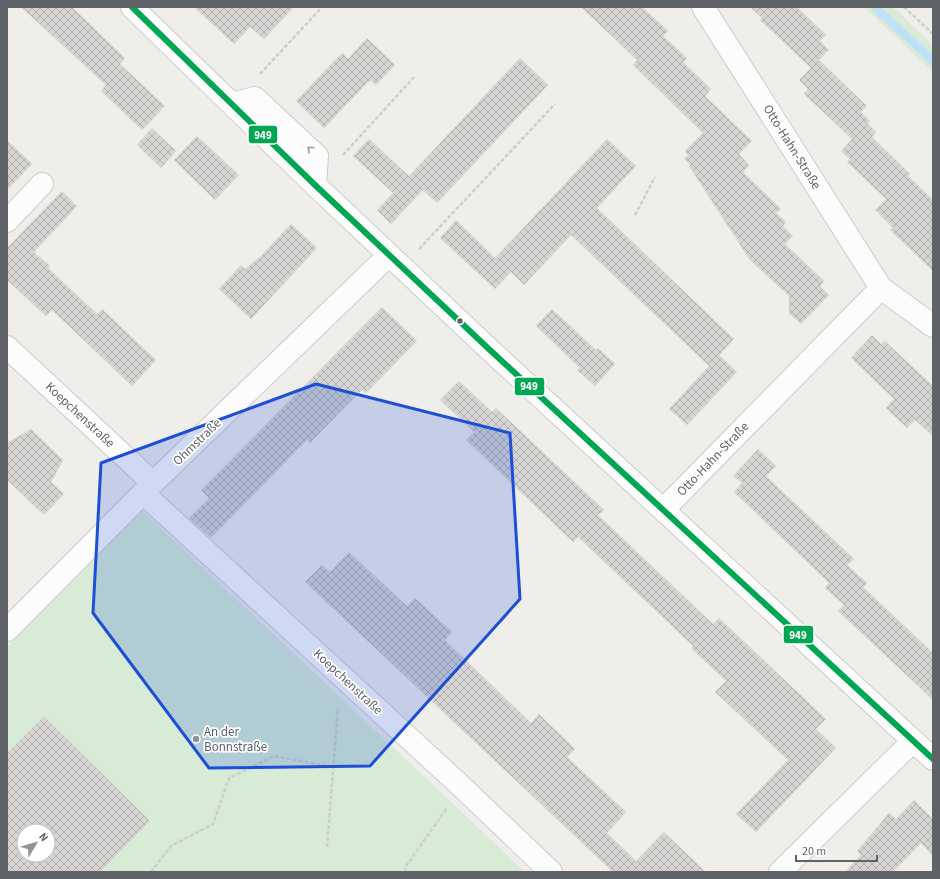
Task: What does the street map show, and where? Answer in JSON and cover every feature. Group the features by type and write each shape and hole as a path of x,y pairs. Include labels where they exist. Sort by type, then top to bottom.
{"street":[{"path":"132,7 395,261 664,509 912,742 933,759"},
{"name":"Otto-Hahn-Straße","path":"703,7 881,288 933,326"},
{"path":"7,220 42,184"},
{"name":"Ohmstraße","path":"7,630 148,488 395,261"},
{"name":"Otto-Hahn-Straße","path":"664,509 881,288"},
{"name":"Koepchenstraße","path":"7,347 148,488 341,675 551,872"},
{"path":"780,872 912,742"}],"path":[{"path":"258,76 322,7"},
{"path":"904,7 933,34"},
{"path":"341,157 414,77"},
{"path":"395,261 555,104"},
{"path":"635,215 655,177"},
{"path":"327,847 341,675"},
{"path":"151,872 171,846 213,824 229,778 274,756 333,766"},
{"path":"406,872 406,866 462,787"}],"highlighted area":[{"path":"316,384 510,433 520,599 370,766 209,768 93,613 101,463"}],"green space":[{"path":"864,7 893,7 933,45 933,72"},
{"name":"An der Bonnstraße","path":"142,510 525,872 7,872 7,647"}],"building":[{"path":"21,7 72,7 125,58 120,64 165,106 142,130 101,91 106,85"},
{"path":"194,7 294,7 264,39 250,27 234,44"},
{"path":"581,7 642,7 668,31 663,36 687,58 683,62 711,89 705,96 752,141 739,154 749,165 743,172 781,209 776,213 786,222 783,226 793,236 785,244 824,281 820,286 829,295 801,324 789,313 789,296 750,260 689,166 690,164 684,159 688,155 685,151 703,133 633,65 637,60"},
{"path":"750,7 797,7 826,35 820,41 829,50 819,60 867,106 861,112 870,121 867,123 876,132 872,137 910,174 908,176 933,200 933,271 890,230 893,228 875,210 886,199 847,162 850,159 841,151 852,139 804,94 808,89 799,80 811,68 760,20 762,18"},
{"path":"367,38 395,65 376,85 370,80 324,128 296,101 342,53 348,59"},
{"path":"520,58 548,85 437,203 423,190 391,224 377,210 393,193 353,156 369,139 409,176"},
{"path":"152,128 176,151 161,168 137,145"},
{"path":"197,136 239,175 215,200 174,160"},
{"path":"607,139 636,166 597,208 734,339 719,355 737,372 687,425 669,409 709,366 571,235 524,285 511,272 495,289 440,238 456,220 495,258"},
{"path":"7,140 32,164 7,190"},
{"path":"62,191 77,206 34,252 50,266 48,268 97,314 102,309 156,360 132,386 52,310 46,316 7,280 7,248"},
{"path":"291,224 317,248 251,319 219,289 241,265 245,269 260,257"},
{"path":"382,307 417,341 366,393 362,390 310,443 307,440 211,538 189,518 209,498 201,490"},
{"path":"552,309 596,350 598,348 615,364 595,386 577,370 580,368 536,326"},
{"path":"872,335 881,344 885,341 933,386 933,436 915,420 907,428 886,408 894,399 851,358"},
{"path":"459,381 492,412 496,408 604,510 598,515 713,624 719,618 826,719 816,729 836,748 756,832 736,814 788,760 715,692 726,681 691,648 693,646 578,537 573,542 466,440 474,432 440,400"},
{"path":"31,429 63,460 51,482 64,494 44,515 7,480 7,443"},
{"path":"758,449 776,466 766,476 854,559 847,565 867,583 863,587 933,653 933,700 838,611 844,605 825,588 829,583 734,492 742,483 733,476"},
{"path":"349,552 407,606 415,598 452,632 445,640 531,723 539,714 575,749 567,757 626,812 607,833 636,861 664,832 706,872 613,872 305,582 322,565 330,572"},
{"path":"44,716 150,821 100,872 7,872 7,753"},
{"path":"914,800 933,819 933,856 921,843 893,872 845,872 861,855 857,851 889,813 896,819"}],"waterway":[{"path":"875,7 933,61"}],"transit line":[{"name":"949","path":"132,7 315,185 491,351 933,759"}],"place":[{"name":"An der Bonnstraße","path":"196,739"}]}
